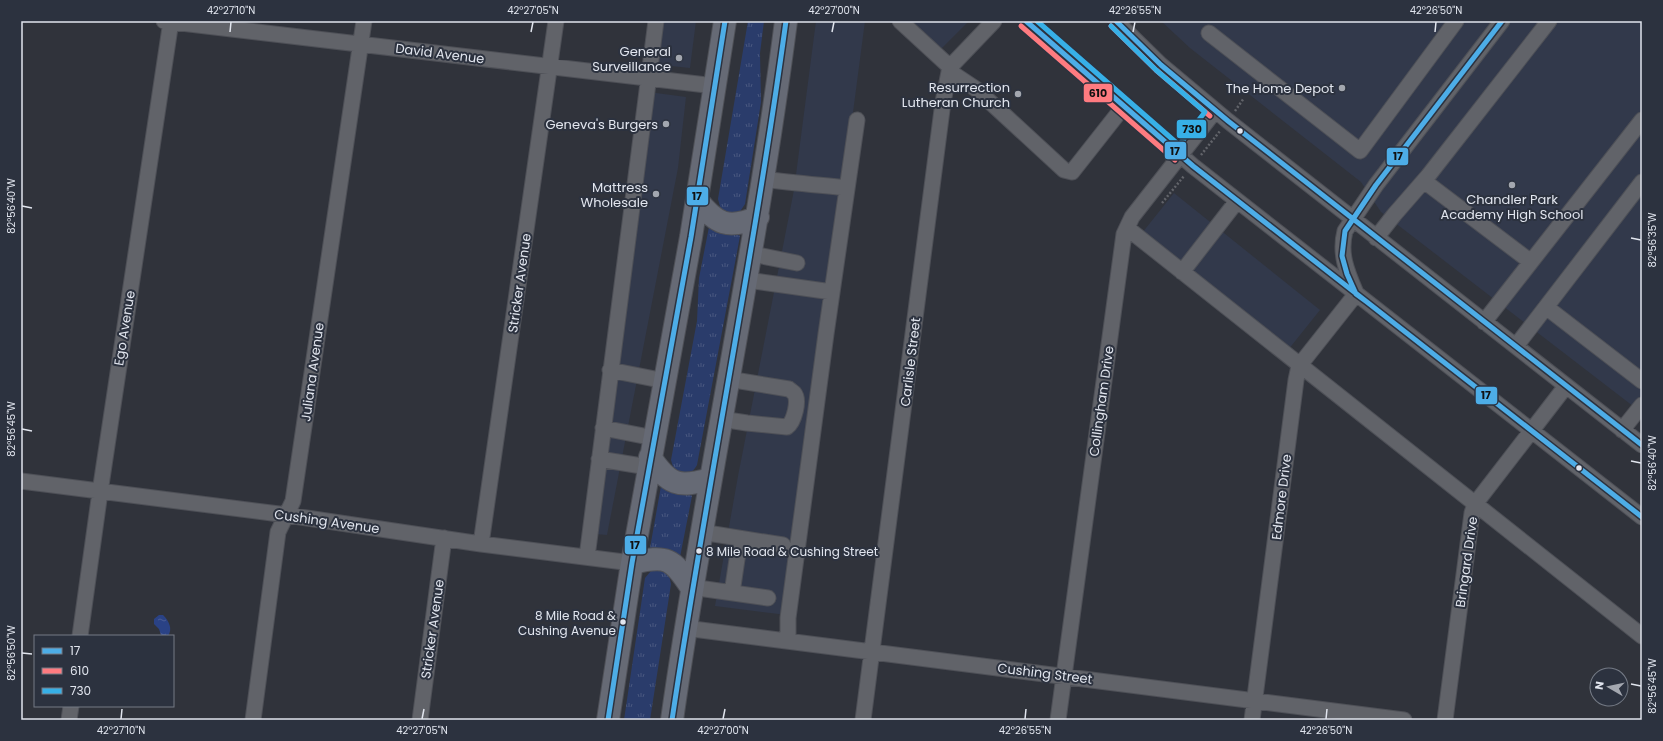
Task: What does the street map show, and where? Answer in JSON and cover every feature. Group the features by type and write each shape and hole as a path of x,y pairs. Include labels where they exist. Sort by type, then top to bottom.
{"highway":[{"path":"608,720 632,563 697,200 725,21"},
{"path":"672,720 691,587 752,254 786,21"},
{"path":"697,200 712,217 726,224 739,224 758,217"},
{"path":"651,454 659,470 672,481 690,484 710,479"},
{"path":"632,563 654,559 666,560 679,569 691,587"}],"street":[{"name":"David Avenue","path":"169,21 715,86"},
{"name":"Ego Avenue","path":"80,635 169,21"},
{"name":"Juliana Avenue","path":"253,720 278,532 293,500 364,21"},
{"name":"Stricker Avenue","path":"481,544 556,21"},
{"path":"586,557 656,21"},
{"path":"900,21 950,69 976,90 1064,170 1072,172 1124,106"},
{"path":"950,69 994,21"},
{"path":"1026,21 1193,166 1642,517"},
{"path":"1116,21 1161,65 1215,111 1622,430 1642,444"},
{"path":"1209,34 1360,151 1456,21"},
{"path":"1356,294 1347,274 1342,256 1342,243 1345,231 1352,218 1376,185 1502,21"},
{"path":"1376,238 1424,181 1549,21"},
{"name":"Carlisle Street","path":"863,720 943,102 950,69"},
{"name":"Collingham Drive","path":"1058,720 1124,234 1132,217 1215,111"},
{"path":"788,641 788,618 857,120"},
{"path":"1484,322 1642,120"},
{"path":"764,179 793,184 811,184 847,188"},
{"path":"1424,181 1531,262"},
{"path":"1516,346 1642,182"},
{"path":"1182,272 1237,201"},
{"path":"1127,228 1299,366 1642,636"},
{"path":"752,254 797,262"},
{"path":"747,280 832,292"},
{"name":"Edmore Drive","path":"1252,720 1299,366 1356,294"},
{"path":"1546,307 1642,381"},
{"path":"610,370 665,380"},
{"path":"721,419 787,427 791,424 794,418 796,398 794,392 789,389 728,379"},
{"name":"Bringard Drive","path":"1445,720 1472,513 1475,504 1566,386"},
{"path":"1622,430 1642,405"},
{"path":"603,428 651,454"},
{"path":"599,459 651,454"},
{"name":"Cushing Avenue","path":"21,481 287,515 481,544 632,563"},
{"path":"701,532 783,545"},
{"name":"Stricker Avenue","path":"420,720 444,538"},
{"path":"732,593 740,538"},
{"path":"691,587 768,598"},
{"name":"Cushing Street","path":"685,628 1404,720"},
{"path":"69,720 71,707"}],"path":[{"path":"1159,207 1193,166 1244,98"}],"shaded area":[{"path":"648,21 696,21 690,68 643,63"},
{"path":"816,21 865,21 787,615 715,606 738,476 794,190"},
{"path":"906,21 969,21 938,52"},
{"path":"1161,21 1642,21 1642,413 1381,212 1361,182 1190,48"},
{"path":"641,91 686,97 678,168 607,535 584,533"},
{"path":"1174,193 1320,310 1288,350 1142,233"}],"green space":[{"path":"748,21 764,21 760,53 761,102 745,204 739,213 734,215 721,210 718,199"},
{"path":"709,227 723,234 737,234 740,236 697,465 692,471 685,473 674,470 671,460 697,321 699,278"},
{"path":"661,486 673,493 689,494 692,496 680,557 650,548"},
{"path":"661,569 669,575 671,584 650,720 624,720 645,578 651,571"}],"water":[{"path":"159,615 163,615 169,622 170,631 168,635 161,635 159,629 154,624 154,619"}],"transit line":[{"name":"17","path":"608,720 632,563 691,237 725,21"},
{"name":"17","path":"672,720 700,545 760,196 786,21"},
{"name":"17","path":"1026,21 1193,166 1642,517"},
{"name":"730","path":"1037,21 1179,145 1205,112 1156,70 1111,26"},
{"name":"17","path":"1116,21 1161,65 1228,121 1642,445"},
{"name":"17","path":"1367,302 1356,294 1347,274 1342,256 1345,231 1376,185 1502,21"},
{"name":"610","path":"1021,26 1175,160"},
{"name":"610","path":"1111,26 1156,70 1210,116"}],"place":[{"name":"General Surveillance","path":"679,58"},
{"name":"The Home Depot","path":"1342,88"},
{"name":"Resurrection Lutheran Church","path":"1018,94"},
{"name":"Geneva's Burgers","path":"666,124"},
{"name":"Chandler Park Academy High School","path":"1512,185"},
{"name":"Mattress Wholesale","path":"656,194"},
{"name":"8 Mile Road & Cushing Street","path":"699,551"},
{"name":"8 Mile Road & Cushing Avenue","path":"623,622"}]}
